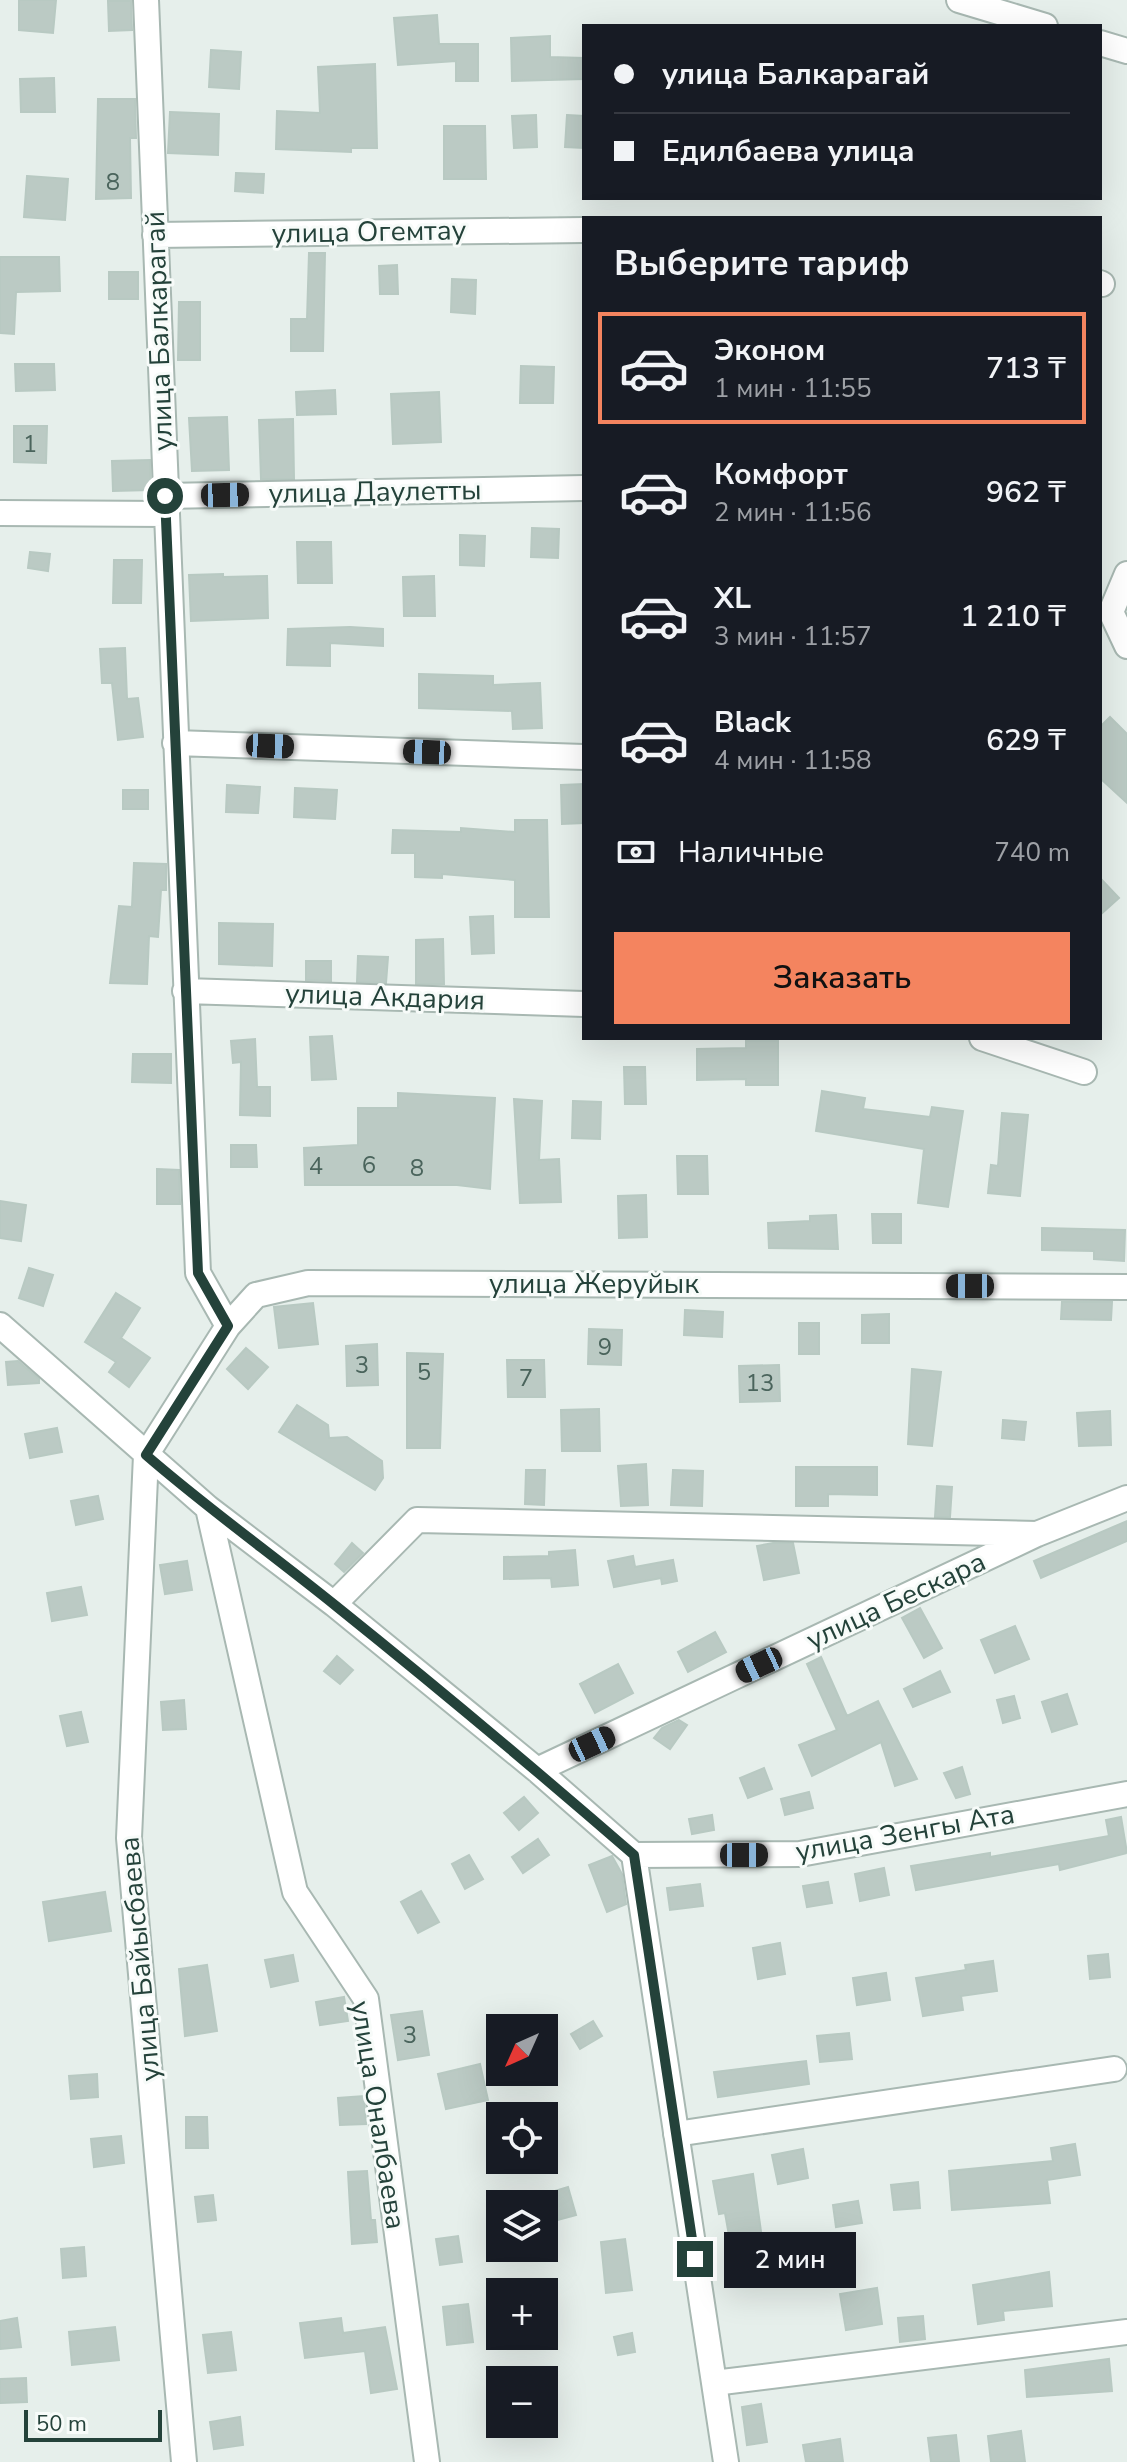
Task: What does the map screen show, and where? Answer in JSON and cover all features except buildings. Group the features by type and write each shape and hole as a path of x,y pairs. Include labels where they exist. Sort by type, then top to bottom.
{"street":[{"name":"улица Балкарагай","path":"146,0 198,1273 228,1326"},
{"path":"959,0 1038,24"},
{"path":"1102,44 1127,51"},
{"name":"улица Огемтау","path":"155,235 582,230"},
{"name":"улица Даулетты","path":"0,513 582,488"},
{"path":"1127,574 1106,623 1127,646"},
{"path":"175,743 582,757"},
{"name":"улица Акдария","path":"185,991 582,1004"},
{"path":"988,1040 1084,1072"},
{"name":"улица Жеруйык","path":"146,1455 228,1326 256,1295 308,1283 1127,1287"},
{"path":"0,1325 208,1508 334,1604 537,1770 634,1855 726,2462"},
{"name":"улица Байысбаева","path":"146,1455 129,1838 184,2462"},
{"name":"улица Бескара","path":"537,1770 1037,1534 1127,1498"},
{"name":"улица Оналбаева","path":"208,1508 295,1892 366,1999 427,2462"},
{"path":"334,1604 417,1520 1037,1534"},
{"name":"улица Зенгы Ата","path":"634,1855 800,1854 1127,1794"},
{"path":"676,2134 1114,2069"},
{"path":"714,2383 1127,2332"}],"route":[{"path":"165,496 198,1273 228,1326 146,1455 537,1770 634,1855 695,2259"}]}
